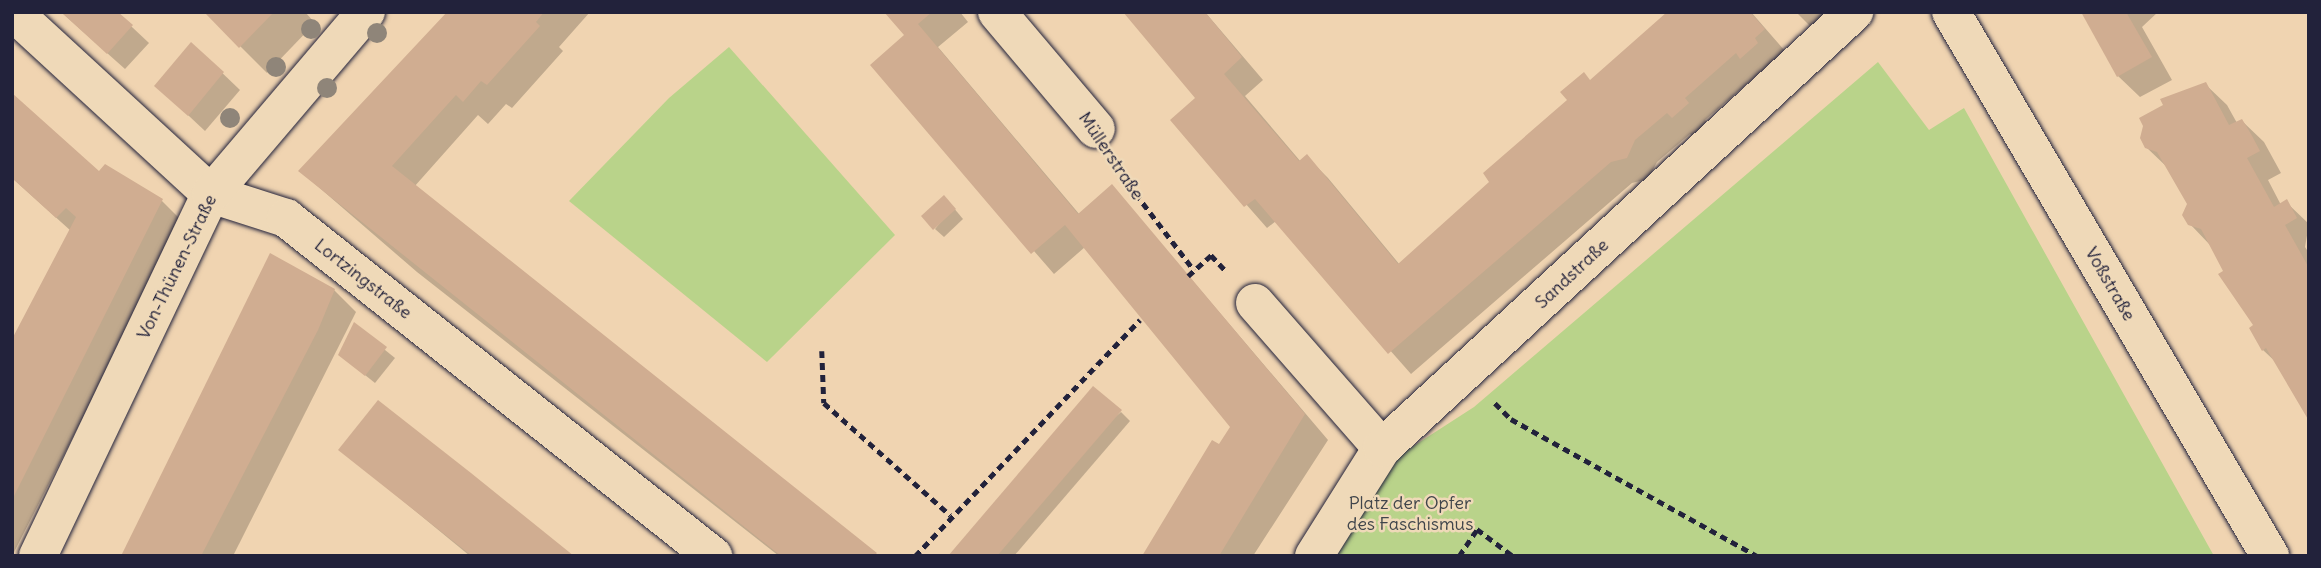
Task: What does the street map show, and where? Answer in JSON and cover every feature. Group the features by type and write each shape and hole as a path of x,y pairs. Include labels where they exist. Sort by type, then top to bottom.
{"street":[{"name":"Lortzingstraße","path":"13,12 211,194 286,218 713,556"},
{"name":"Von-Thünen-Straße","path":"38,556 211,194 366,12"},
{"name":"Müllerstraße","path":"997,12 1096,129"},
{"name":"Sandstraße","path":"1314,556 1382,448 1854,12"},
{"name":"Voßstraße","path":"1951,12 2270,556"},
{"path":"1255,303 1382,448"}],"path":[{"name":"Müllerstraße","path":"1096,129 1105,154 1194,270 1188,276"},
{"path":"915,556 950,515 1140,320"},
{"path":"822,351 824,403 950,515"},
{"path":"1465,373 1511,419 1756,556"},
{"path":"1459,556 1477,529 1513,556"}],"green space":[{"path":"729,47 895,235 767,362 569,201 669,98"},
{"name":"Platz der Opfer des Faschismus","path":"1878,62 1929,130 1964,108 2214,556 1337,556 1395,458 1474,407"}],"building":[{"path":"61,12 118,12 133,25 107,54"},
{"path":"204,12 274,12 239,48"},
{"path":"447,12 544,12 536,22 540,26 487,85 481,81 463,102 456,95 392,166 877,553 874,556 781,556 298,171"},
{"path":"884,12 932,12 918,24 1078,214 1112,184 1305,414 1219,556 1142,556 1212,440 1219,444 1230,427 1065,225 1031,254 870,65 904,35"},
{"path":"1123,12 1205,12 1242,57 1224,74 1299,161 1307,154 1398,264 1489,182 1483,173 1567,100 1560,92 1584,72 1590,80 1667,12 1750,12 1765,29 1755,38 1758,43 1740,59 1736,53 1685,98 1689,103 1672,118 1667,113 1635,140 1627,158 1611,162 1388,354 1255,199 1244,207 1170,120 1195,98"},
{"path":"2081,12 2126,12 2152,57 2117,77"},
{"path":"191,42 224,72 188,116 154,86"},
{"path":"2206,82 2229,125 2242,119 2251,134 2260,151 2247,158 2274,207 2287,199 2297,218 2285,225 2309,268 2309,421 2266,348 2262,351 2249,328 2253,325 2218,274 2223,271 2201,229 2188,225 2182,215 2187,204 2157,152 2145,148 2140,138 2143,126 2139,118 2163,105 2160,99"},
{"path":"12,93 99,171 105,164 163,199 12,500 12,339 76,217 66,208 56,218 12,178"},
{"path":"944,195 956,209 933,230 921,216"},
{"path":"270,253 335,289 318,330 201,556 121,556"},
{"path":"354,322 387,347 365,376 338,355"},
{"path":"1093,386 1122,410 997,556 948,556"},
{"path":"378,400 574,556 472,556 338,450"}]}
